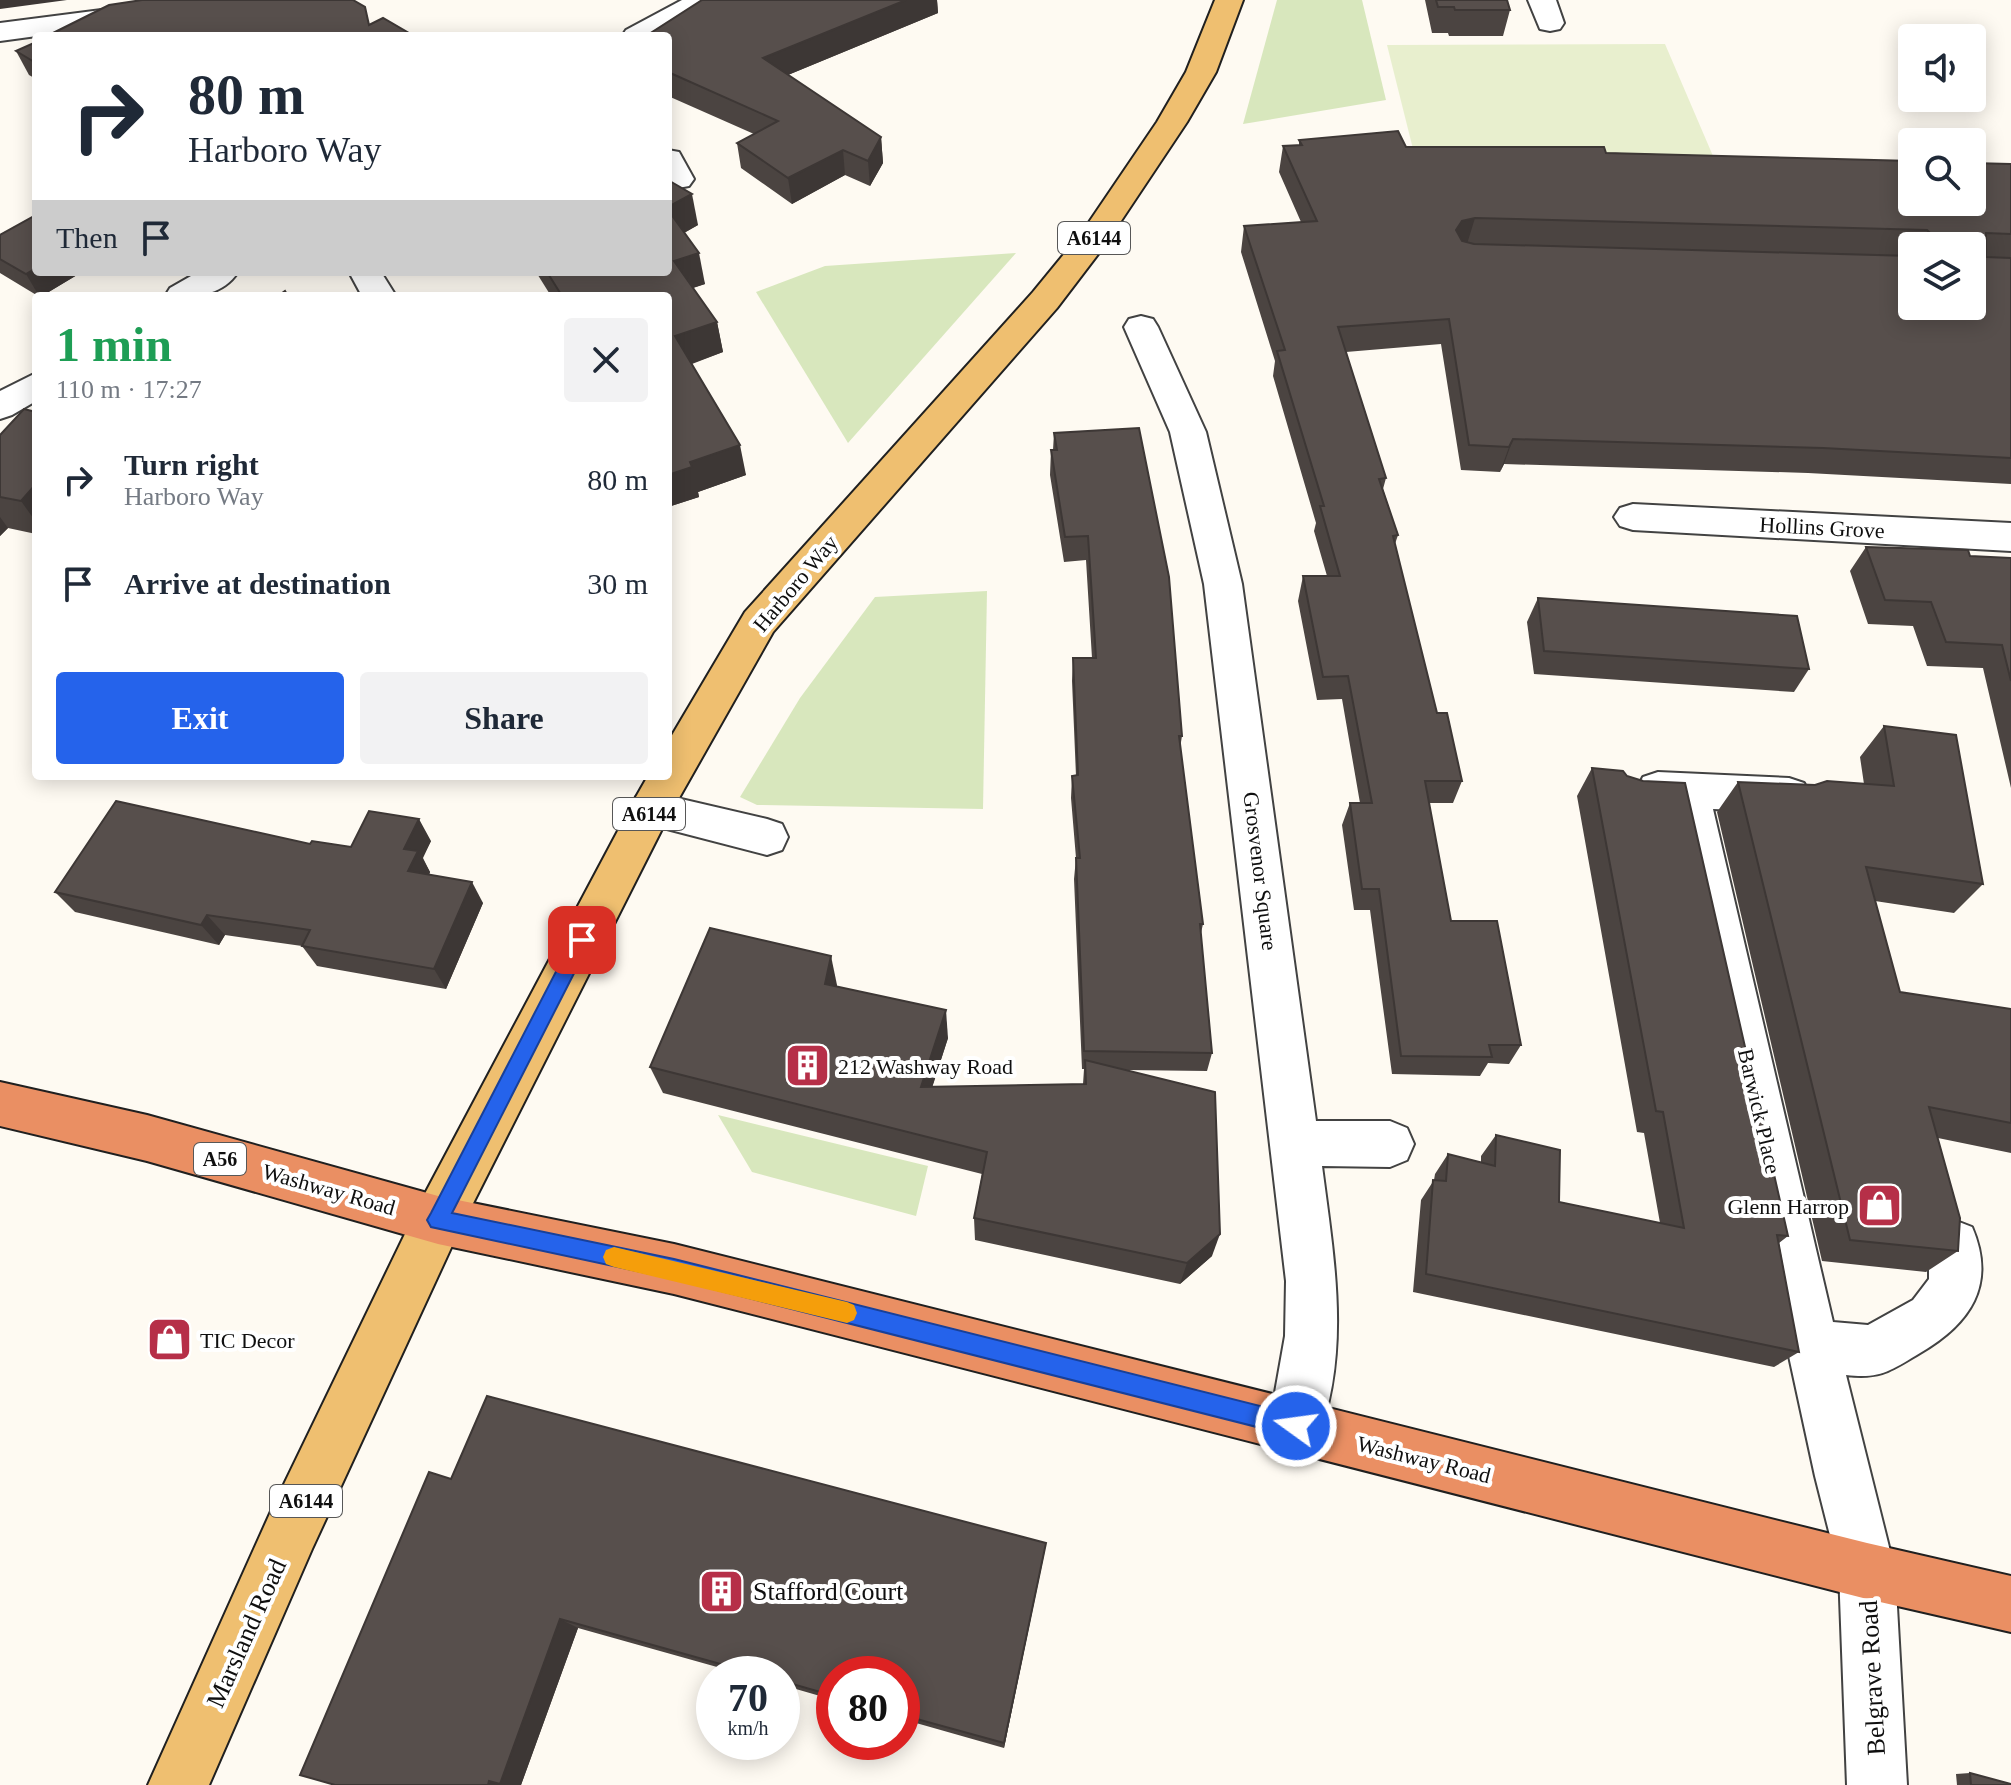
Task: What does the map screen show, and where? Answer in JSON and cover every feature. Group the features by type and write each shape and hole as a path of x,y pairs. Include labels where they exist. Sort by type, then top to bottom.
{"highway":[{"name":"Washway Road","path":"0,1104 147,1138 438,1220 674,1269 1867,1571 2011,1604"}],"main road":[{"name":"Harboro Way","path":"672,773 759,622 1045,300 1094,238 1172,122 1201,72 1229,0"},
{"name":"Harboro Way","path":"438,1220 668,780"},
{"name":"Marsland Road","path":"178,1785 292,1529 438,1220"}],"street":[{"path":"0,32 243,0"},
{"path":"643,32 703,0"},
{"path":"189,292 215,276"},
{"name":"Grosvenor Square","path":"1141,327 1188,432 1223,584 1296,1143 1315,1316 1296,1426"},
{"path":"1,407 32,388"},
{"path":"1,407 32,416"},
{"name":"Hollins Grove","path":"1633,517 2011,537"},
{"path":"1627,788 1792,795"},
{"name":"Barwick Place","path":"1688,791 1867,1571"},
{"path":"651,809 767,837"},
{"path":"1296,1143 1390,1144"},
{"path":"1813,1346 1872,1352 1931,1318 1955,1288 1954,1244"},
{"name":"Belgrave Road","path":"1867,1571 1877,1785"}],"green space":[{"path":"1277,0 1362,0 1386,100 1243,124"},
{"path":"1665,44 1713,156 1415,157 1387,45"},
{"path":"1016,253 848,443 756,292 825,266"},
{"path":"987,591 983,809 757,805 740,797 800,698 875,597"},
{"path":"718,1115 928,1166 916,1216 752,1172"}],"building":[{"path":"142,0 353,0 365,7 369,25 383,18 407,32 55,32 109,5"},
{"path":"702,0 906,0 763,58 881,137 868,161 843,150 788,178 737,143 778,121 672,74 672,32 652,32"},
{"path":"1436,0 1507,0 1510,10 1455,10 1454,7 1438,7"},
{"path":"32,44 32,61 16,51"},
{"path":"1398,131 1406,147 1604,147 1606,153 1898,161 1898,216 1986,216 1986,163 2011,164 2011,234 1475,218 1462,221 1456,230 1462,241 1474,244 1898,256 1898,320 1986,320 1986,257 2011,258 2011,458 1823,448 1513,439 1509,447 1469,445 1449,319 1338,327 1386,478 1379,479 1398,535 1393,536 1437,713 1447,713 1462,781 1425,781 1451,921 1497,921 1521,1045 1489,1045 1492,1057 1401,1056 1379,889 1362,889 1350,803 1372,803 1348,676 1323,677 1303,576 1340,576 1320,506 1324,506 1277,351 1285,350 1244,226 1317,221 1283,146 1302,145 1299,140"},
{"path":"672,182 692,194 672,205"},
{"path":"672,216 699,253 674,261 717,322 675,336 740,445 690,462 692,467 672,474 672,292 560,292 550,276 672,276"},
{"path":"32,217 32,270 26,274 0,259 0,235"},
{"path":"24,409 32,411 32,489 21,501 0,497 0,435"},
{"path":"1139,428 1169,577 1182,736 1179,736 1203,924 1200,924 1212,1053 1084,1051 1076,858 1080,858 1072,776 1078,775 1073,658 1096,658 1088,536 1065,537 1051,450 1057,450 1054,433"},
{"path":"1866,547 1968,550 1970,556 2011,558 2011,681 2002,645 1946,642 1931,602 1885,600"},
{"path":"1538,598 1797,616 1809,669 1544,651"},
{"path":"1884,726 1956,735 1983,884 1866,867 1900,992 2011,1009 2011,1123 1929,1107 1960,1218 1958,1251 1850,1240 1738,782 1815,785 1827,781 1894,786"},
{"path":"1592,768 1623,771 1627,776 1643,781 1685,783 1788,1236 1777,1235 1799,1352 1426,1274 1433,1180 1446,1181 1448,1154 1495,1166 1496,1135 1560,1150 1559,1202 1684,1228 1663,1112 1656,1111"},
{"path":"116,801 310,844 312,841 351,847 369,811 419,819 404,849 418,851 408,871 472,882 434,969 302,946 310,930 207,915 201,925 55,892"},
{"path":"710,928 831,956 825,984 946,1010 921,1087 1086,1084 1085,1060 1215,1092 1220,1234 1187,1263 974,1218 987,1152 650,1067"},
{"name":"Stafford Court","path":"487,1396 1046,1543 1004,1743 920,1720 920,1656 816,1656 816,1691 800,1686 800,1656 696,1657 560,1619 500,1784 489,1781 488,1785 335,1785 300,1775 429,1472 451,1479"},
{"path":"1970,1773 2011,1784 2011,1785 1971,1785"}],"slow traffic":[{"path":"614,1257 847,1313"}],"place":[{"name":"212 Washway Road","path":"807,1066"},
{"name":"Glenn Harrop","path":"1880,1206"},
{"name":"TIC Decor","path":"169,1340"},
{"name":"Stafford Court","path":"722,1591"}],"route":[{"path":"582,940 438,1220 674,1269 1296,1426"}]}
